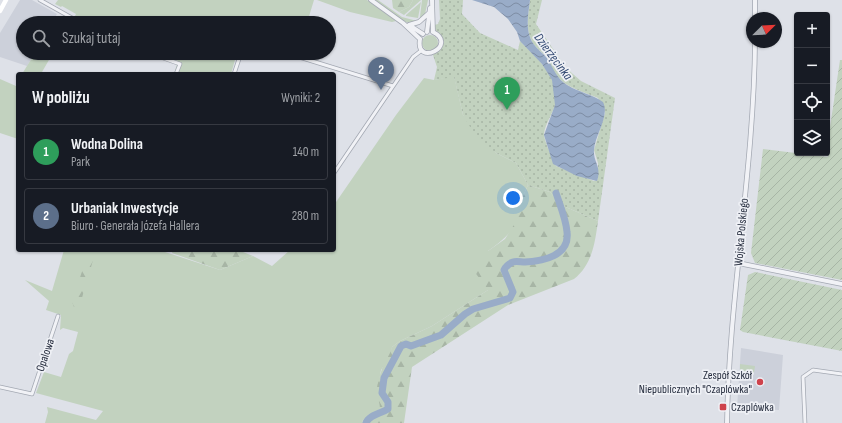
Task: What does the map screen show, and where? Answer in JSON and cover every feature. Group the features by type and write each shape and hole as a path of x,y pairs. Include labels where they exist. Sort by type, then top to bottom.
{"main road":[{"path":"0,11 6,0"}],"street":[{"path":"40,0 69,16"},
{"path":"371,0 403,23 420,39"},
{"path":"427,32 431,0"},
{"path":"431,0 433,32 440,39 438,49 430,53 422,50 419,44 423,34 433,32"},
{"path":"755,0 755,12"},
{"path":"409,25 420,22 430,13"},
{"path":"403,23 423,34"},
{"name":"Wojska Polskiego","path":"727,423 728,379 753,114 755,48"},
{"path":"336,171 413,57 422,50"},
{"path":"169,60 180,64 177,72"},
{"path":"235,72 239,60"},
{"path":"309,60 393,86"},
{"path":"738,263 842,284"},
{"name":"Opalowa","path":"0,387 32,394 58,316"},
{"path":"805,423 803,377 813,370 842,374"}],"shaded area":[{"path":"20,0 32,0 57,14 56,16 16,16 16,60 31,60 27,66 0,57 0,33"},
{"name":"Zespół Szkół Niepublicznych \"Czaplówka\"","path":"741,348 783,355 779,410 737,408"}],"green space":[{"path":"58,0 314,0 309,16 75,16 76,14 62,6 61,7 55,4"},
{"path":"317,0 367,0 396,21 392,22 350,12"},
{"path":"375,0 378,0 402,17 417,21 410,23 405,22"},
{"path":"392,0 413,0 409,7 399,12 393,8"},
{"path":"413,0 421,0 404,15 399,12 409,7"},
{"path":"422,0 428,0 425,14 421,19 420,17"},
{"path":"439,0 463,0 462,14 480,33 518,50 520,41 546,69 551,77 556,95 555,105 546,127 544,137 556,166 594,181 598,179 598,163 594,150 605,113 598,98 576,89 561,80 555,74 545,55 532,42 528,31 528,12 530,0 542,0 536,24 566,68 581,81 615,98 598,221 561,205 550,192 528,185 516,163 496,153 476,137 463,115 454,77 434,80 437,67 433,55 440,49 439,35 434,25 438,24 440,19"},
{"path":"421,2 418,18 406,16 406,15"},
{"path":"430,35 436,37 438,43 436,49 430,51 424,49 422,43 424,37"},
{"path":"31,60 49,60 42,72 23,72"},
{"path":"176,60 235,60 232,72 175,72 178,61"},
{"path":"840,60 842,60 842,280 755,263 751,253 763,149 794,153 794,156 828,157 827,156 830,156 830,127"},
{"path":"454,76 463,115 496,153 516,163 528,185 524,193 518,219 513,229 497,245 488,251 488,290 432,326 400,341 392,347 391,355 381,370 377,393 380,401 380,409 363,420 362,423 45,423 48,412 47,407 96,420 103,411 36,393 44,372 61,377 69,354 73,351 78,332 63,328 60,330 61,315 46,310 49,301 25,280 52,291 63,252 165,252 220,270 253,256 272,266 288,252 336,252 336,202 396,115 424,78 434,80"},
{"path":"0,79 16,86 16,138 0,133"},
{"path":"528,185 550,192 561,205 598,221 592,253 585,267 574,279 508,305 412,367 404,423 362,423 363,420 380,409 377,394 378,383 382,369 392,347 400,341 432,326 488,290 474,271 488,251 505,239 517,220 523,196"},
{"path":"88,252 95,252 79,308 74,307 72,302"},
{"path":"243,252 253,256 220,270 172,253"},
{"path":"755,272 842,290 842,351 743,332 740,330 748,275"},
{"path":"740,364 755,366 754,373 740,371"}],"water":[{"path":"472,0 530,0 528,12 528,31 532,42 547,58 560,80 571,87 603,102 605,113 594,150 598,168 597,181 577,176 553,164 544,135 555,105 552,80 542,64 520,41 517,32 508,19 494,7"}],"waterway":[{"name":"Dzierżęcinka","path":"366,423 372,416 388,409 388,402 382,393 384,378 401,346 406,344 411,346 441,335 473,309 510,298 513,292 504,270 507,265 514,262 540,260 554,256 560,252 567,240 567,232 563,212 556,193"}],"place":[{"name":"Urbaniak Inwestycje","path":"381,90"},
{"name":"Wodna Dolina","path":"507,110"},
{"name":"Zespół Szkół Niepublicznych \"Czaplówka\"","path":"760,382"},
{"name":"Czaplówka","path":"723,407"}]}
